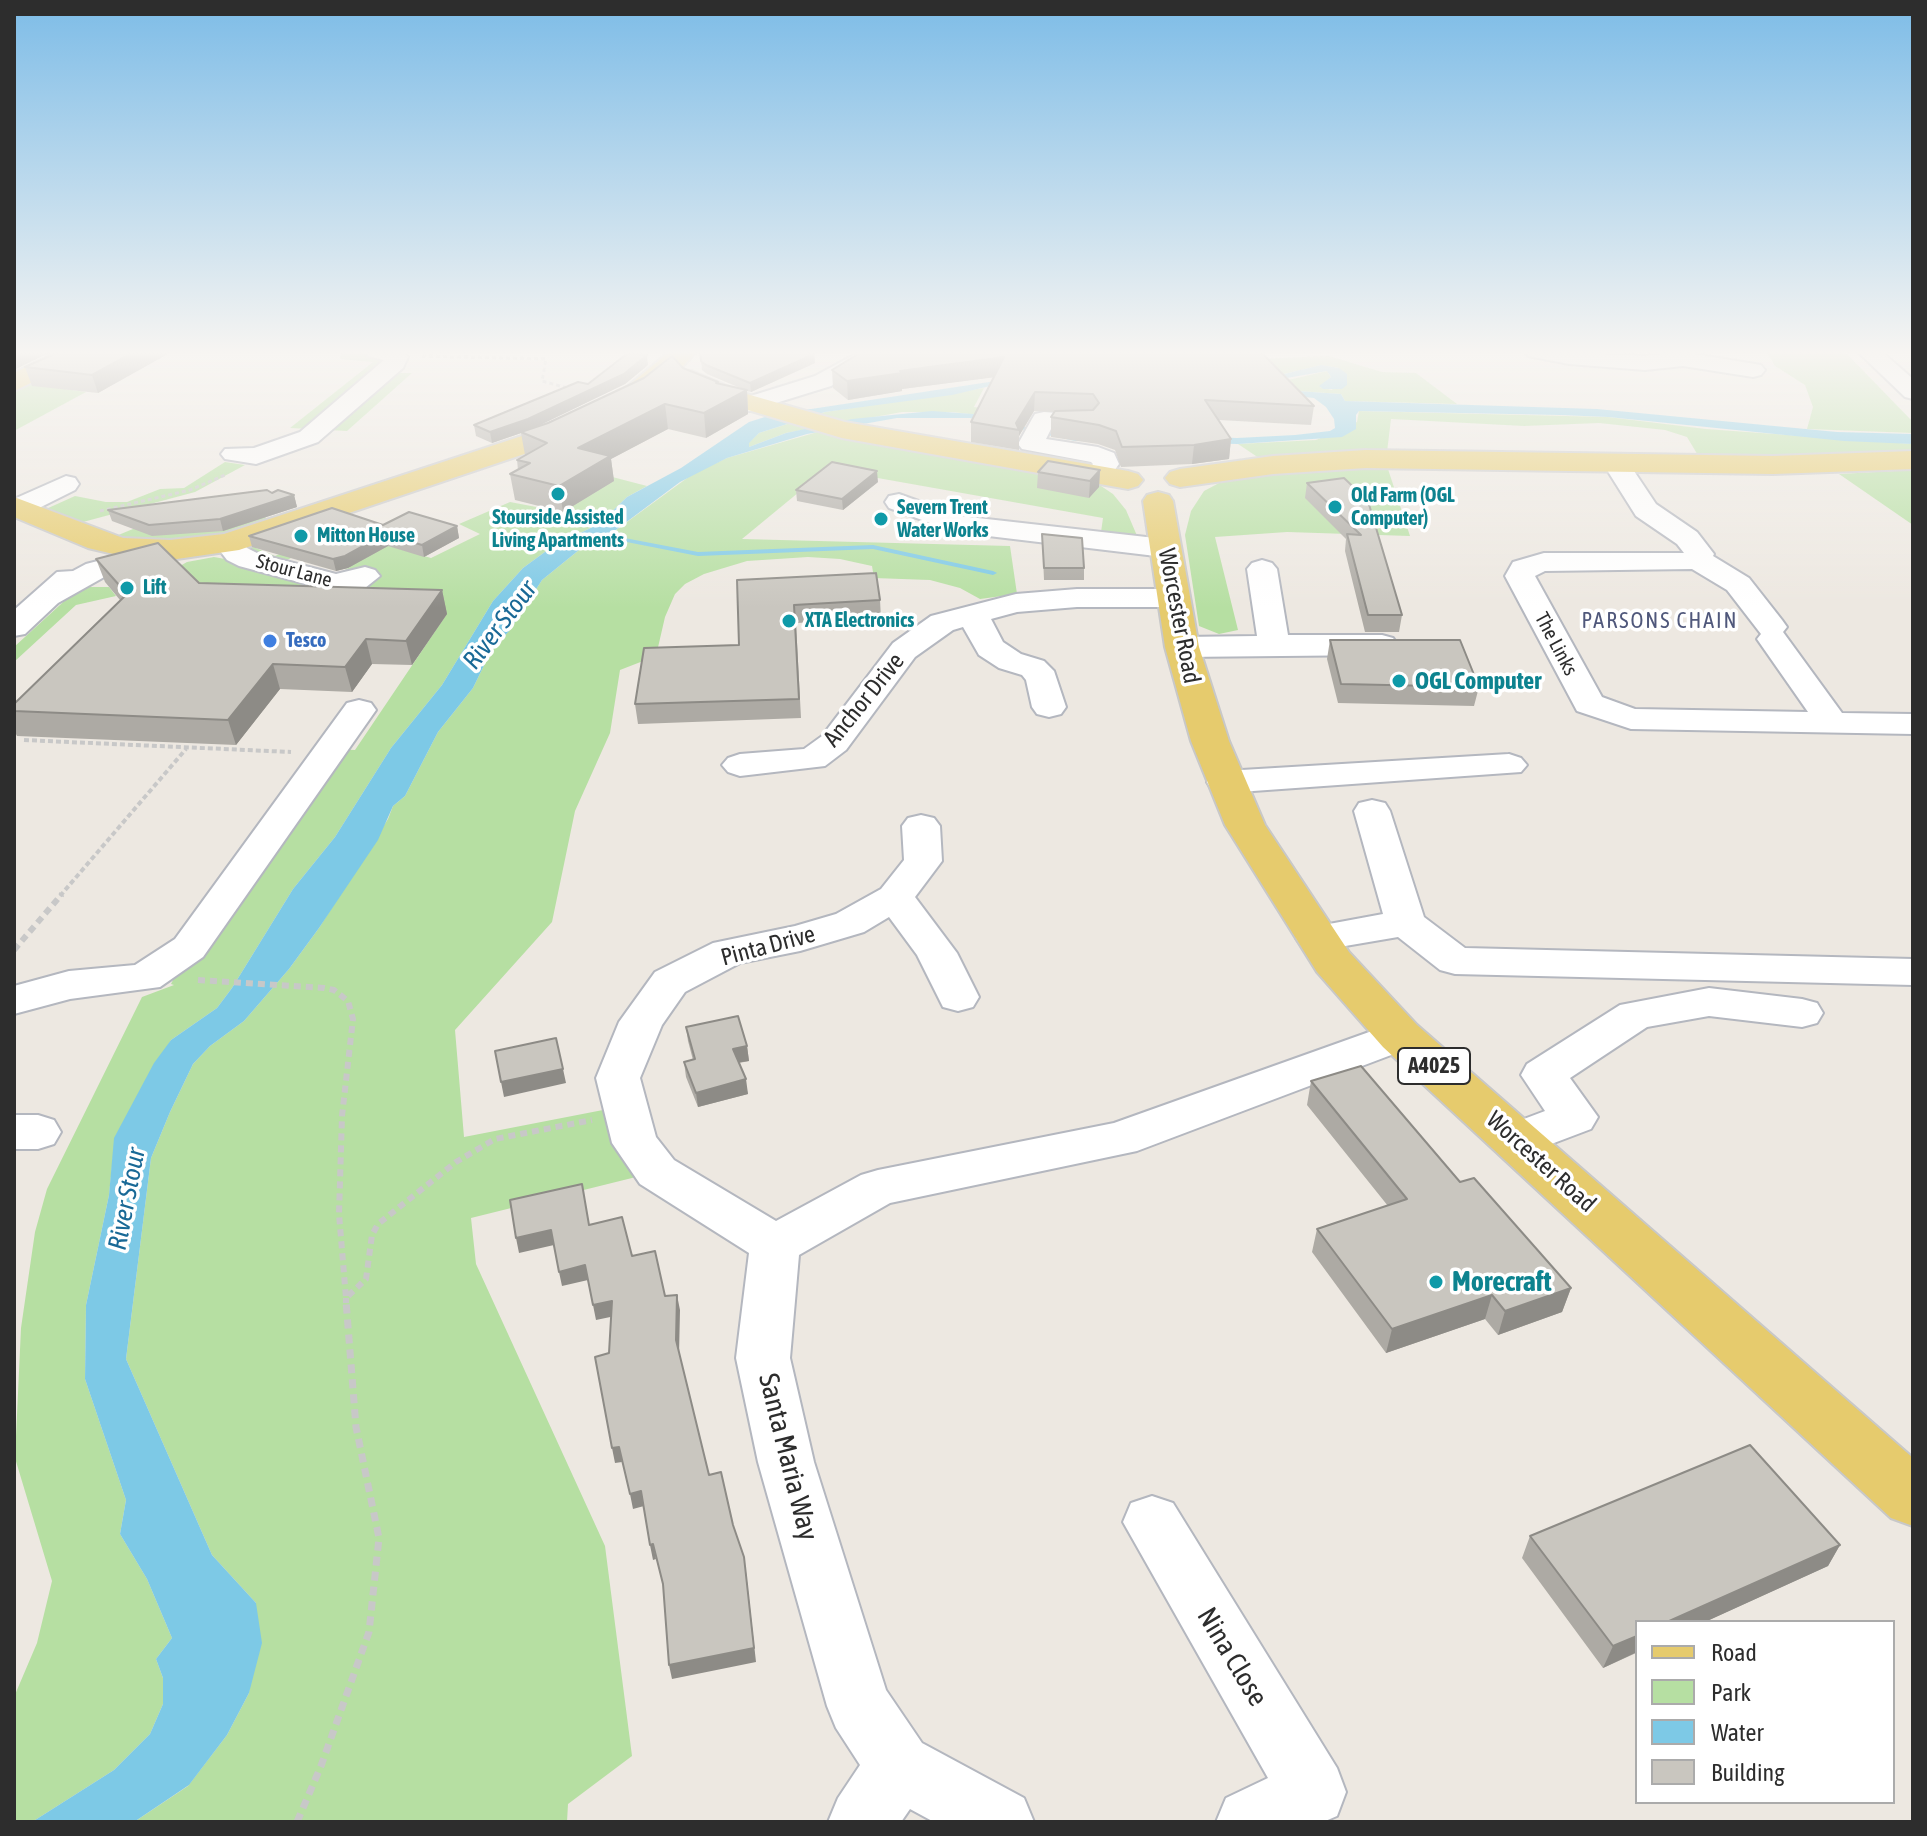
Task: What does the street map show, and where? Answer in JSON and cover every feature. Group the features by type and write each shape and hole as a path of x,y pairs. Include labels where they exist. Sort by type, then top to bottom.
{"main road":[{"path":"16,507 99,541 142,550 188,549 228,543 424,476 525,446 545,437"},
{"path":"878,437 1156,487 1273,465 1366,459 1773,465 1913,460"},
{"name":"Worcester Road","path":"1156,487 1182,647 1199,710 1225,782 1245,825 1316,938 1353,988 1400,1036 1913,1498"}],"street":[{"path":"245,455 309,437"},
{"path":"1034,437 1031,444 1098,455 1105,459 1105,469 1098,475"},
{"path":"1615,462 1646,510 1699,549 1697,559 1738,584 1832,722"},
{"path":"16,507 66,484"},
{"path":"899,502 955,524 1164,548"},
{"path":"14,627 94,553 99,541"},
{"name":"Stour Lane","path":"228,543 237,554 249,560 336,583 354,582 365,576"},
{"path":"48,596 96,570 188,549"},
{"name":"The Links","path":"1697,559 1681,562 1544,562 1523,568 1520,576 1585,699 1595,708 1631,719 1913,724"},
{"path":"1262,569 1274,645"},
{"name":"Anchor Drive","path":"740,765 813,759 834,743 904,650 942,623 972,613 1046,600 1172,598"},
{"path":"972,613 990,648 1010,661 1033,668 1042,678 1049,707"},
{"path":"1182,647 1407,645"},
{"path":"14,1000 69,985 145,977 189,948 359,710"},
{"path":"1225,782 1509,765"},
{"path":"1372,811 1406,923 1455,961 1913,972"},
{"name":"Pinta Drive","path":"775,1245 657,1172 635,1143 618,1078 641,1022 670,982 728,952 800,938 850,923 895,897 923,861 921,826"},
{"path":"895,897 936,953 958,997"},
{"path":"1316,938 1406,923"},
{"path":"1517,1140 1575,1117 1543,1075 1635,1015 1709,1002 1802,1013"},
{"path":"775,1245 878,1188 1120,1139 1400,1036"},
{"name":"Santa Maria Way","path":"775,1245 763,1358 786,1462 859,1706 899,1766 1000,1822"},
{"name":"Nina Close","path":"1152,1522 1313,1792 1250,1822"},
{"path":"862,1822 899,1766"}],"path":[{"path":"56,522 190,490 245,455"},
{"path":"24,740 330,754"},
{"path":"14,950 187,748"},
{"path":"188,979 334,990 348,1001 353,1019 342,1116 339,1214 356,1427 379,1538 369,1632 321,1766 297,1822"},
{"path":"346,1298 366,1279 372,1235 378,1224 456,1162 495,1139 625,1113"}],"green space":[{"path":"755,437 776,437 749,447 748,443"},
{"path":"801,437 851,437 1098,484 1113,494 1126,510 1138,538 1100,539 1103,518 827,469 742,539 1010,546 1017,594 980,599 960,588 930,580 874,578 872,566 840,559 808,557 747,561 704,574 685,584 675,594 665,617 656,656 620,670 610,733 575,811 552,922 455,1030 464,1137 603,1110 614,1147 636,1177 471,1218 476,1264 605,1546 632,1756 568,1804 567,1822 134,1822 188,1786 227,1735 249,1693 256,1603 212,1555 126,1359 151,1158 170,1112 193,1064 210,1046 244,1021 319,928 388,819 393,806 405,796 438,732 473,688 491,651 509,631 542,580 579,550 605,538 694,473 727,458"},
{"path":"1324,437 1389,437 1387,452 1262,460 1238,444 1316,440"},
{"path":"1687,437 1812,437 1913,444 1913,451 1699,457"},
{"path":"225,462 245,465 195,492 83,522 46,509 75,496 106,502 127,502 160,489 184,488"},
{"path":"570,466 647,486 627,497 599,524 553,546 523,568 493,601 442,685 391,748 335,837 293,889 232,988 217,1008 171,1040 115,1138 109,1195 86,1305 85,1379 126,1500 120,1534 147,1579 172,1638 156,1659 163,1678 163,1704 150,1734 114,1770 32,1822 14,1822 14,1697 37,1643 52,1581 15,1458 21,1328 35,1232 47,1189 142,997 174,985 171,984 189,948 332,749 355,750 446,615 207,606 171,571 187,562 214,557 331,578 350,567 300,553 280,564 248,549 255,542 256,548 275,556 347,524 376,542 431,558 480,534 459,524 510,502 563,512"},
{"path":"1387,466 1410,536 1287,532 1215,537 1238,630 1219,634 1199,626 1185,535 1191,511 1204,491 1221,482 1245,476"},
{"path":"1913,470 1913,525 1839,474"},
{"path":"244,506 276,523 242,534 140,543 116,536 145,524"},
{"path":"87,587 109,587 116,596 76,605 14,662 14,647 72,594"}],"water":[{"name":"River Stour","path":"727,437 755,437 749,447 776,437 798,437 727,458 680,482 605,538 579,550 542,580 509,631 491,651 473,688 438,732 405,796 393,806 378,840 319,928 244,1021 210,1046 193,1064 151,1158 126,1359 212,1555 256,1603 262,1643 249,1693 227,1735 189,1785 134,1822 32,1822 114,1770 150,1734 163,1704 163,1678 156,1659 172,1638 147,1579 120,1534 126,1500 85,1379 86,1305 109,1195 114,1138 154,1063 171,1040 217,1008 232,988 293,889 335,837 391,748 442,685 493,601 523,568 553,546 599,524 627,497 681,468"},
{"path":"1055,437 1343,437 1238,444 1075,441"},
{"path":"1802,437 1913,437 1913,444"}],"building":[{"path":"532,437 600,437 578,448 610,456 559,486 510,474 530,463 517,460 547,443"},
{"path":"1118,437 1231,439 1194,445 1122,447"},
{"path":"1048,461 1100,470 1090,481 1038,472"},
{"path":"832,462 877,471 842,499 796,490"},
{"path":"1344,478 1368,501 1402,615 1368,615 1347,534 1361,535 1307,483"},
{"path":"267,490 294,495 220,519 149,525 108,510"},
{"path":"332,508 383,525 409,512 457,526 422,545 385,534 345,556 333,559 249,536"},
{"path":"1042,534 1082,538 1084,568 1044,568"},
{"name":"Tesco","path":"158,543 199,583 442,590 406,641 366,639 345,667 273,664 228,720 14,711 14,704 127,594 96,559"},
{"path":"876,573 880,600 794,605 799,699 635,704 644,648 739,645 737,580"},
{"path":"1330,640 1460,640 1479,687 1341,684"},
{"path":"738,1016 747,1046 733,1049 746,1079 696,1093 684,1062 695,1059 686,1027"},
{"path":"556,1038 563,1069 501,1082 495,1051"},
{"path":"1361,1066 1460,1182 1474,1178 1571,1288 1505,1311 1492,1295 1392,1329 1317,1229 1407,1199 1311,1081"},
{"path":"582,1184 589,1225 622,1217 632,1256 655,1251 665,1296 677,1295 676,1340 709,1475 721,1472 744,1557 754,1648 669,1665 663,1584 653,1544 650,1545 641,1491 630,1494 619,1447 612,1448 595,1357 609,1353 612,1301 593,1305 585,1265 559,1272 551,1230 516,1238 510,1200"},
{"path":"1750,1445 1840,1545 1671,1620 1635,1620 1635,1637 1613,1646 1530,1536"}],"waterway":[{"path":"596,534 698,554 873,547 993,573"}],"place":[{"name":"Stourside Assisted Living Apartments","path":"558,494"},
{"name":"Old Farm (OGL Computer)","path":"1335,507"},
{"name":"Severn Trent Water Works","path":"881,519"},
{"name":"Mitton House","path":"301,536"},
{"name":"Lift","path":"127,588"},
{"name":"XTA Electronics","path":"789,621"},
{"name":"Tesco","path":"270,641"},
{"name":"OGL Computer","path":"1399,681"},
{"name":"Morecraft","path":"1436,1282"}],"district":[{"name":"PARSONS CHAIN","path":"1660,621"}]}
